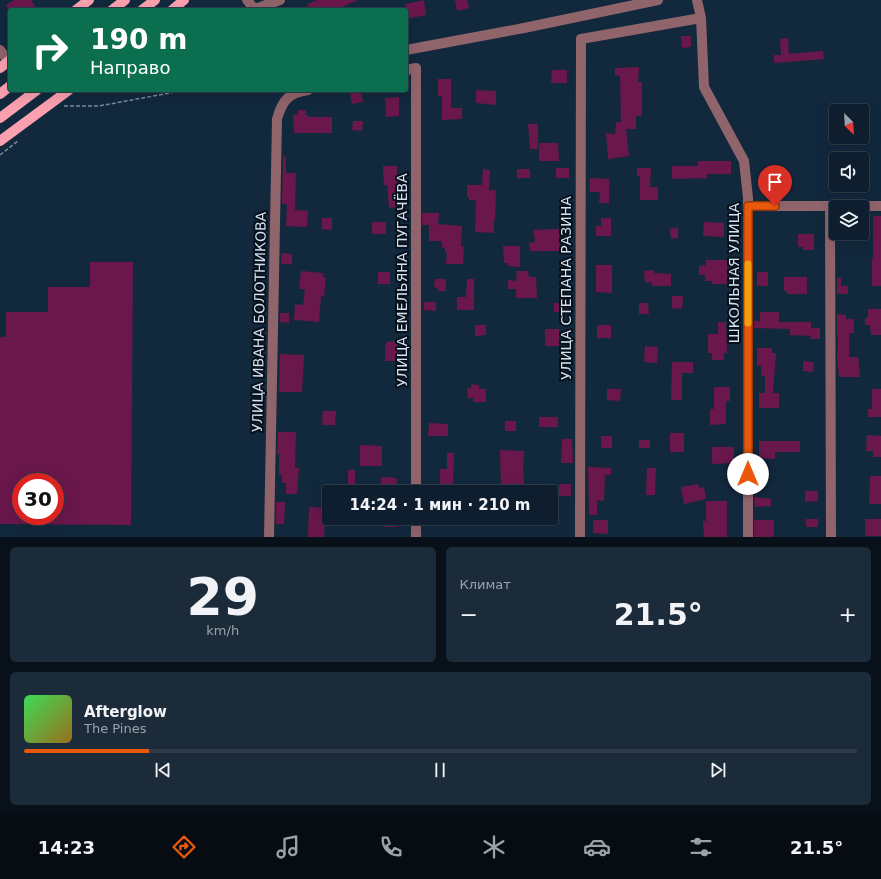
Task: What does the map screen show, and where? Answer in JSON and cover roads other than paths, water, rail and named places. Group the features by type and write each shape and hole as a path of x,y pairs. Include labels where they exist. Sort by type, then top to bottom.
{"main road":[{"path":"79,8 89,0"},
{"path":"115,8 125,0"},
{"path":"145,8 155,0"},
{"path":"174,8 184,0"},
{"path":"0,68 8,61"},
{"path":"0,94 8,88"},
{"path":"0,118 34,92"},
{"path":"0,142 65,92"}],"street":[{"path":"247,0 253,8"},
{"path":"260,8 280,0"},
{"path":"408,50 524,28 658,0"},
{"name":"ШКОЛЬНАЯ УЛИЦА","path":"697,0 701,18 704,87 744,161 748,206 748,537"},
{"name":"УЛИЦА СТЕПАНА РАЗИНА","path":"580,537 581,39 701,18"},
{"path":"0,50 8,59"},
{"name":"УЛИЦА ЕМЕЛЬЯНА ПУГАЧЁВА","path":"411,69 416,485"},
{"name":"УЛИЦА ИВАНА БОЛОТНИКОВА","path":"269,537 277,118 284,101 295,93 299,92"},
{"path":"748,206 829,206"},
{"path":"869,206 881,206"},
{"path":"830,240 831,537"},
{"path":"416,525 416,537"}]}
